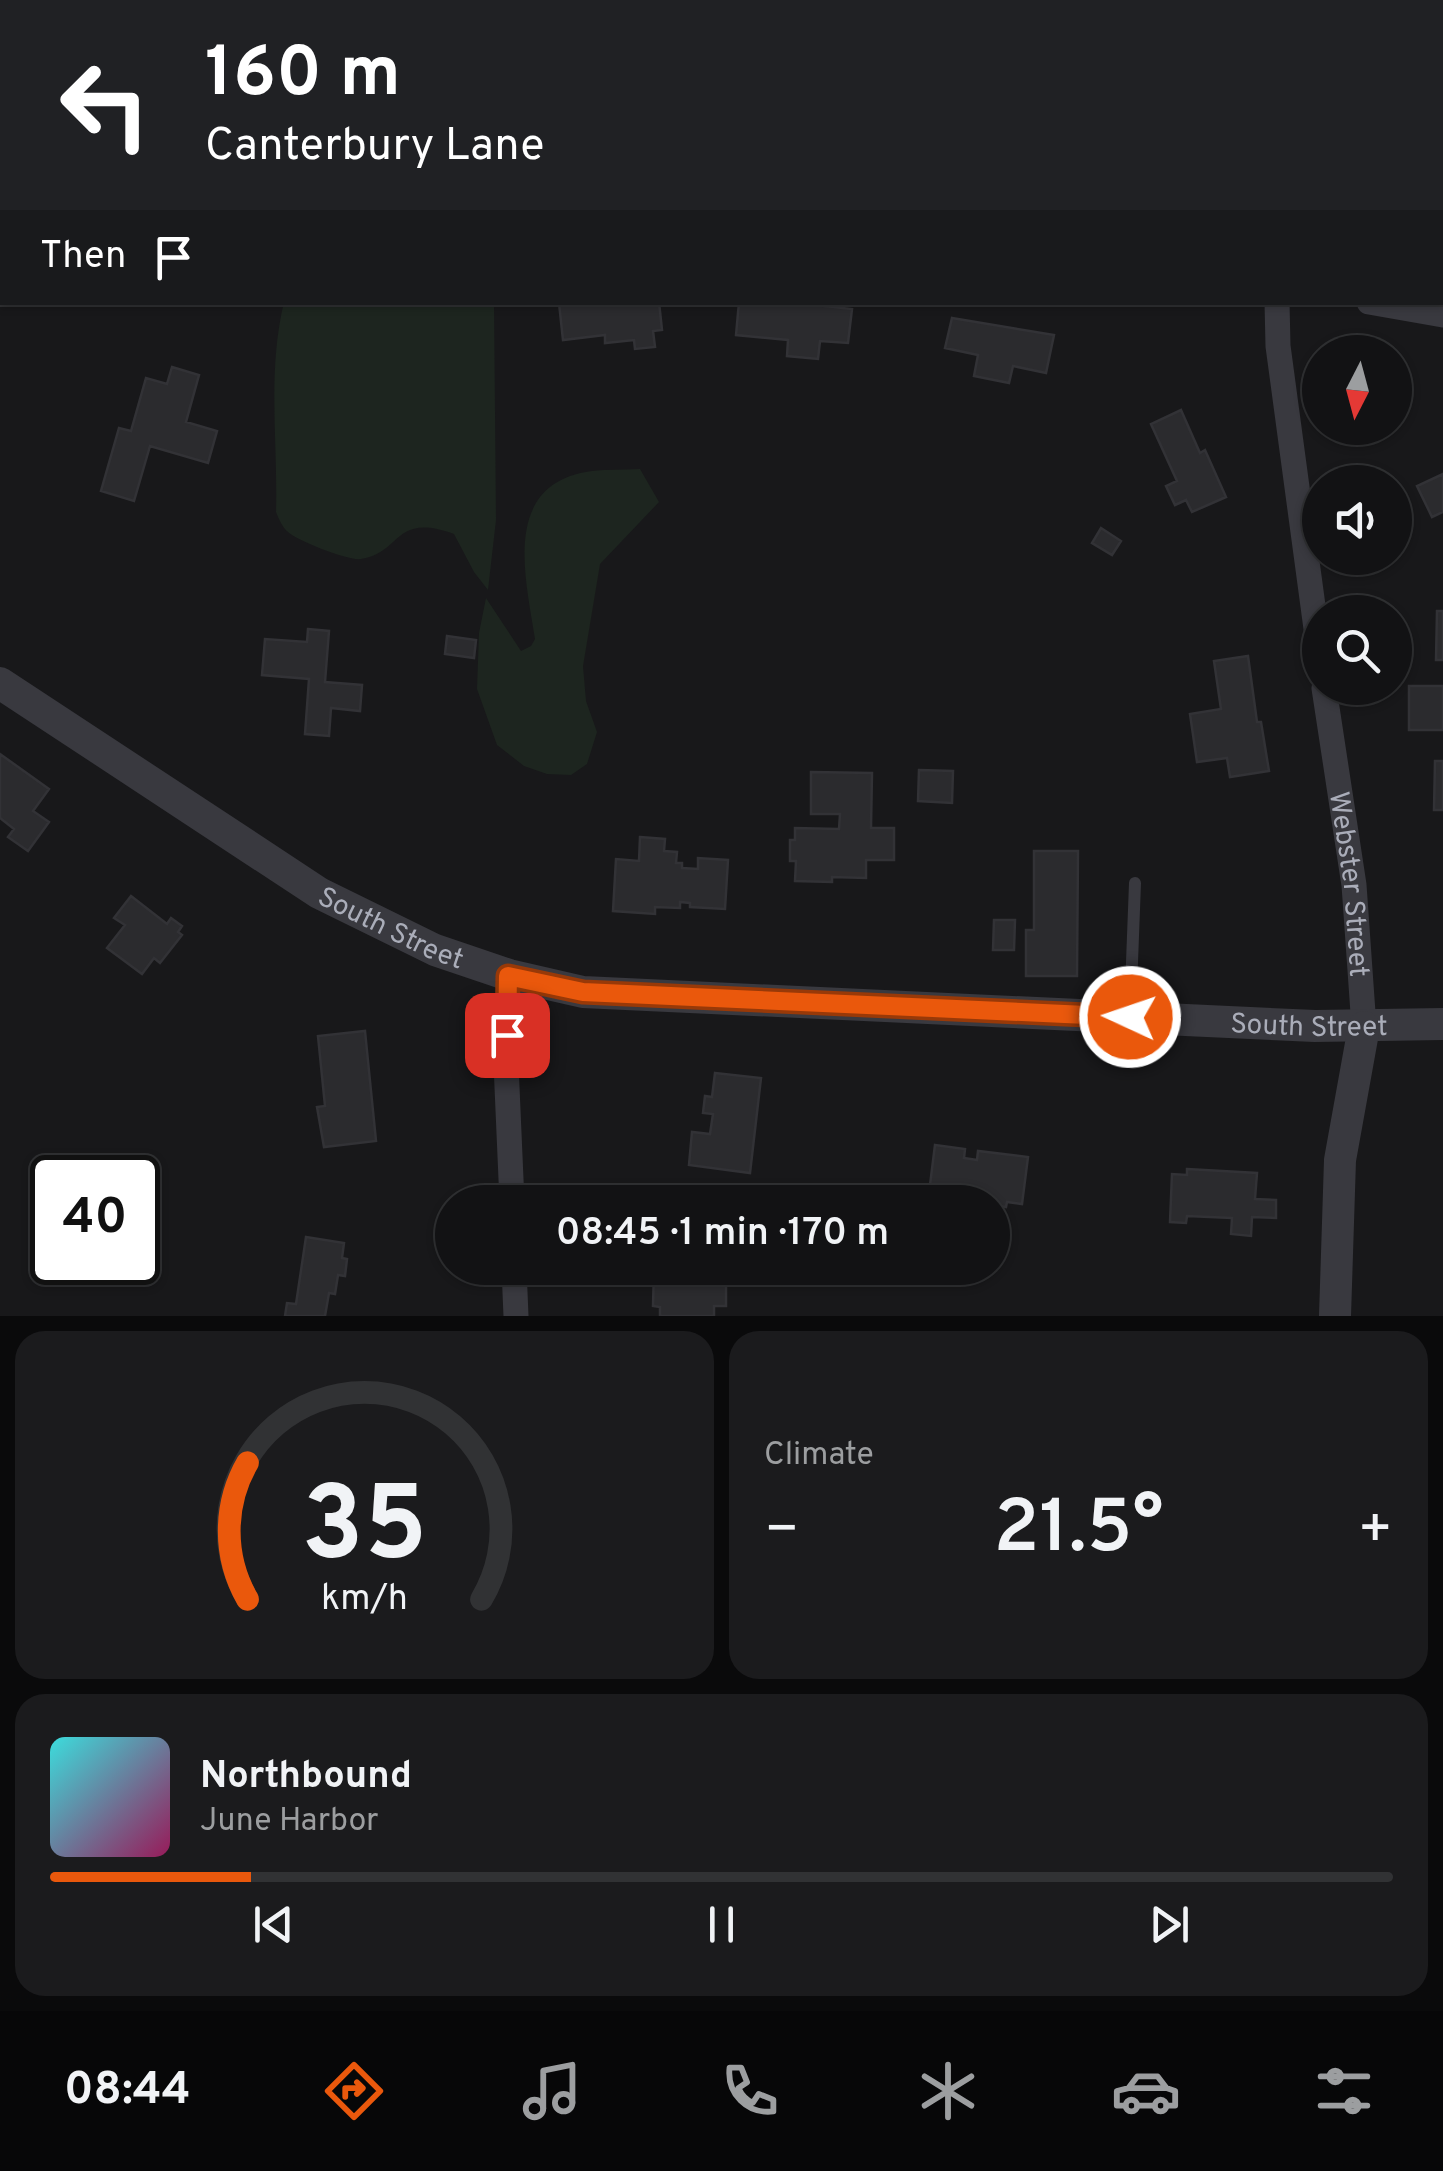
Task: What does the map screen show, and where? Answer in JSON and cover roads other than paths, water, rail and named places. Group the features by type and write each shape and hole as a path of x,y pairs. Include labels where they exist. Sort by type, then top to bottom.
{"street":[{"path":"1278,305 1278,346 1312,595"},
{"path":"1385,305 1443,316"},
{"name":"South Street","path":"0,683 319,893 435,950 508,976 583,992 1364,1027 1443,1024"},
{"name":"Webster Street","path":"1327,705 1354,885 1364,1027 1340,1160 1336,1316"},
{"path":"508,976 506,1064 511,1185"},
{"path":"515,1285 516,1316"}],"lane":[{"path":"1130,1017 1135,883"}]}
